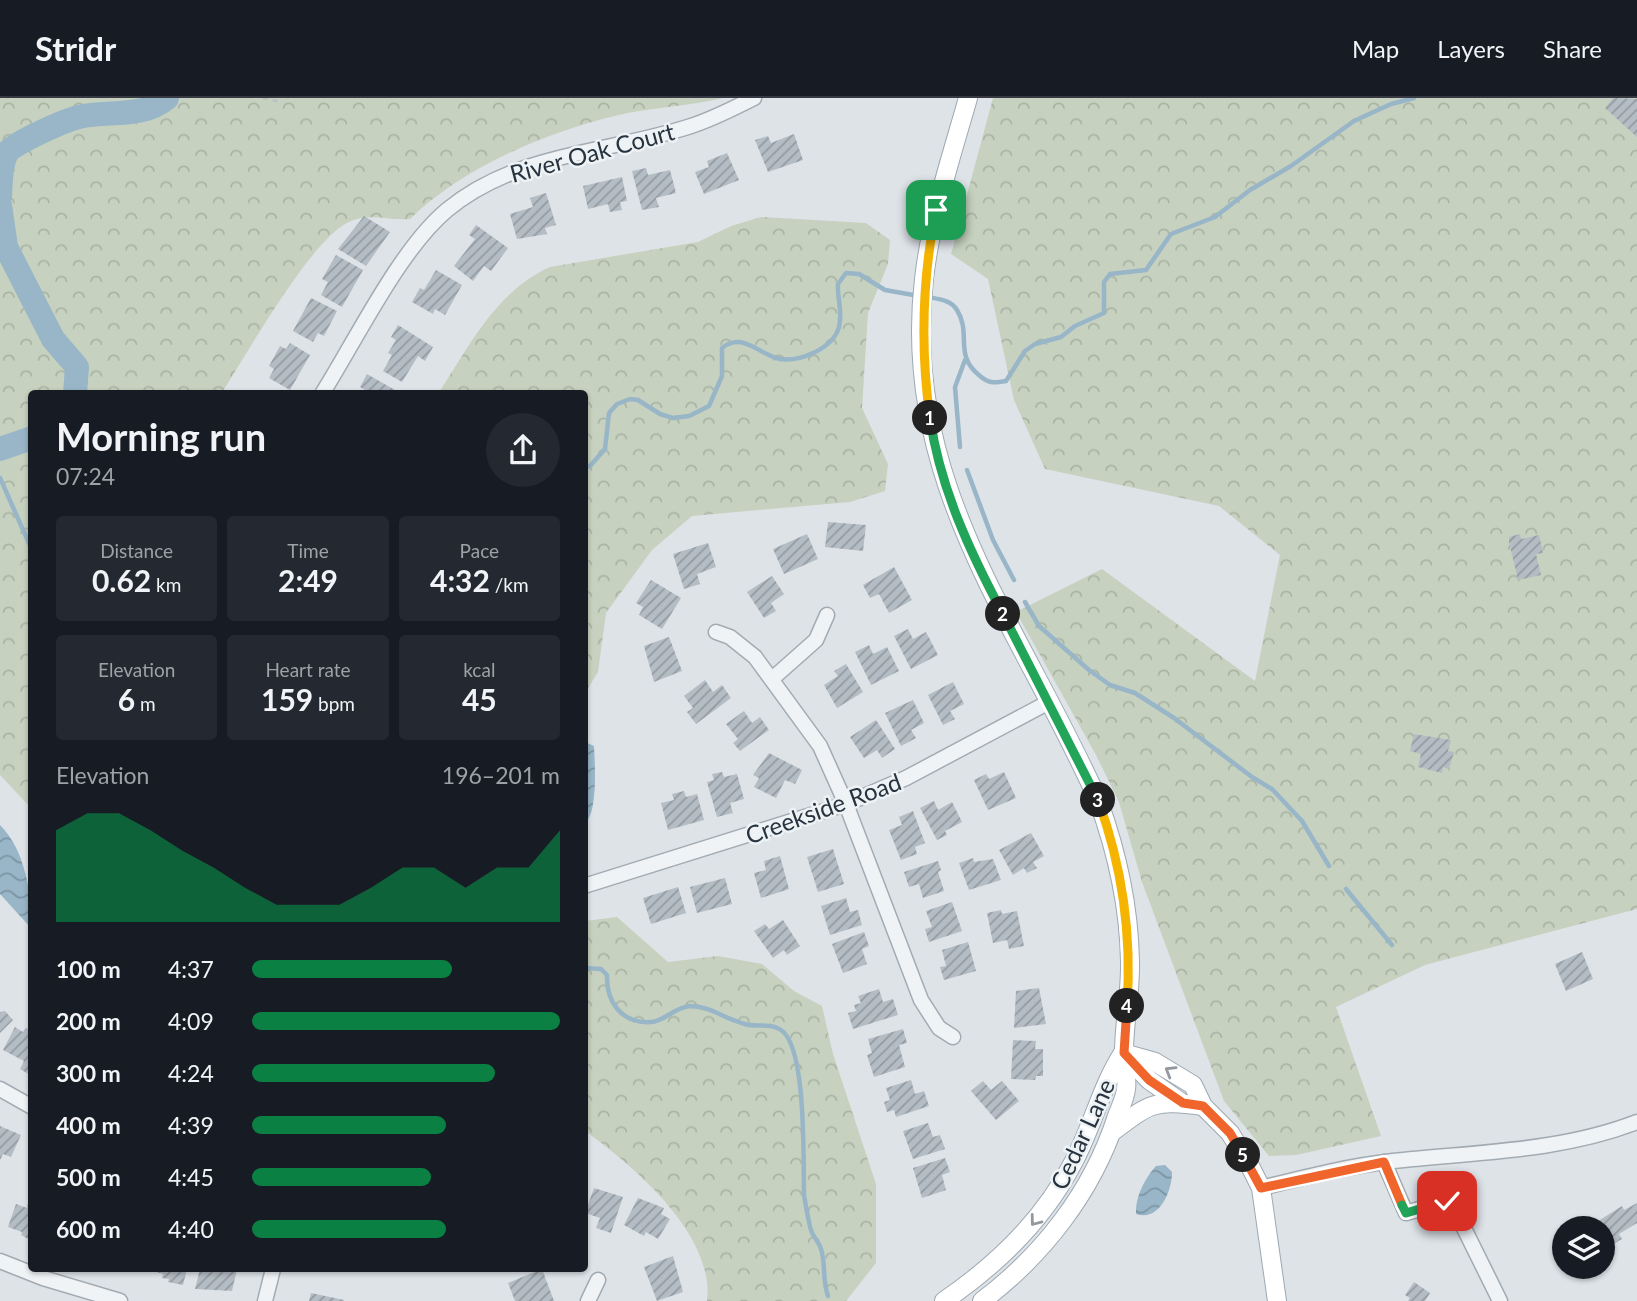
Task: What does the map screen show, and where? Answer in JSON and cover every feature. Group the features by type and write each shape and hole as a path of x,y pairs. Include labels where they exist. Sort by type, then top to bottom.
{"main road":[{"path":"968,98 936,210 924,279 922,316 925,383 931,426 948,493 976,563 1098,800 1118,864 1130,963 1124,1053 1149,1080 1183,1103"},
{"path":"1124,1053 1155,1062 1193,1085 1203,1106 1230,1133 1261,1188 1277,1301"},
{"name":"Cedar Lane","path":"982,1301 1009,1280 1045,1244 1093,1172 1112,1132 1126,1089 1124,1053"},
{"name":"Cedar Lane","path":"944,1301 1002,1257 1030,1228 1074,1160 1106,1080 1124,1053"},
{"path":"1112,1132 1142,1108 1154,1103 1203,1106"}],"street":[{"name":"River Oak Court","path":"324,390 408,255 428,229 467,195 510,172 690,126 754,98"},
{"path":"772,678 816,640 827,615"},
{"path":"716,632 743,645 772,678 820,746 846,804 921,1000 939,1028 953,1037"},
{"name":"Creekside Road","path":"588,885 846,804 906,778 1049,702"},
{"path":"0,1089 28,1105"},
{"path":"1261,1188 1384,1162 1543,1146 1584,1138 1637,1122"},
{"path":"1384,1162 1406,1213 1447,1201 1453,1206 1500,1301"},
{"path":"0,1261 43,1278 120,1301"},
{"path":"265,1301 272,1272"},
{"path":"588,1301 597,1280"}],"path":[{"path":"263,98 276,102 281,98"}],"green space":[{"path":"0,98 723,98 633,112 574,127 485,165 432,200 410,219 373,217 351,221 318,249 300,272 223,390 28,390 28,805 0,775"},
{"path":"993,98 1637,98 1637,909 1425,965 1336,1007 1381,1136 1296,1155 1269,1156 1224,1101 1142,882 1119,802 1096,755 1016,612 1102,569 1255,681 1280,555 1219,506 1045,469 1014,400 988,279 951,254"},
{"path":"761,217 866,223 890,240 888,264 868,313 862,408 888,464 885,491 850,502 692,516 652,550 606,613 598,672 588,688 588,390 441,390 485,322 514,290 531,277 550,267 698,242 731,226"},
{"path":"617,917 668,962 718,956 762,964 794,991 822,1006 833,1054 876,1184 876,1263 846,1301 707,1301 706,1276 698,1252 685,1227 647,1183 588,1133 588,921"}],"water":[{"path":"588,743 594,746 595,776 594,799 589,818"},
{"path":"0,825 16,847 25,873 28,887 28,925 0,894"},
{"path":"1165,1165 1172,1172 1170,1187 1163,1203 1152,1213 1136,1214 1137,1201 1145,1182 1156,1166"}],"building":[{"path":"1613,98 1637,99 1637,137 1605,108"},
{"path":"794,134 803,160 768,172 755,140 768,136 771,143"},
{"path":"727,153 739,180 704,194 695,172 709,167 707,161"},
{"path":"646,168 648,175 670,170 676,193 656,198 659,207 642,210 632,171"},
{"path":"622,177 627,201 620,202 622,210 610,212 608,204 588,209 583,186"},
{"path":"546,193 556,225 545,228 547,234 517,239 510,214 533,207 530,198"},
{"path":"364,216 390,232 366,266 338,249"},
{"path":"476,225 508,248 491,271 484,266 473,281 454,266 475,239 469,235"},
{"path":"336,255 363,270 342,307 321,295 328,282 322,279"},
{"path":"436,270 462,285 445,315 435,309 433,314 412,302 420,288 424,290"},
{"path":"311,298 337,311 324,336 318,333 313,342 293,331"},
{"path":"398,325 433,347 425,361 418,356 402,382 383,371 392,355 388,353 396,340 391,337"},
{"path":"290,343 310,355 290,390 269,378 274,369 269,366 280,346 286,349"},
{"path":"367,374 395,390 365,390 360,387"},
{"path":"828,522 866,525 863,551 825,547"},
{"path":"807,534 818,559 784,574 773,549"},
{"path":"1520,534 1521,539 1539,535 1543,553 1536,554 1541,575 1518,580 1509,537"},
{"path":"708,543 716,567 697,574 700,584 684,589 673,554"},
{"path":"894,567 912,600 889,613 879,594 870,598 863,585"},
{"path":"772,576 784,594 771,603 776,611 764,618 747,592"},
{"path":"651,580 681,598 662,629 639,615 643,607 636,603"},
{"path":"908,629 913,639 926,632 938,655 911,669 894,636"},
{"path":"669,637 682,671 654,682 644,646"},
{"path":"869,645 873,654 887,647 899,671 871,685 855,652"},
{"path":"846,664 863,692 837,708 824,685 838,676 834,671"},
{"path":"705,680 713,692 722,685 731,698 696,724 687,712 693,708 684,696"},
{"path":"953,682 964,704 950,711 955,719 943,725 928,695"},
{"path":"913,700 924,723 911,730 916,738 901,746 885,713"},
{"path":"744,711 752,723 760,717 769,730 740,751 733,743 738,739 726,724"},
{"path":"876,720 895,749 882,758 877,750 864,758 850,737"},
{"path":"1414,734 1451,740 1448,751 1454,752 1449,769 1443,767 1442,773 1418,767 1421,754 1410,751"},
{"path":"769,753 802,770 795,784 785,780 776,798 754,787 759,778 753,775"},
{"path":"722,772 724,777 737,774 744,799 730,803 733,813 717,817 707,782 714,780 712,774"},
{"path":"1004,772 1016,798 988,810 974,780 986,774 989,779"},
{"path":"684,791 686,797 697,794 704,820 668,830 661,803 674,800 672,794"},
{"path":"934,801 938,810 952,802 962,822 945,831 947,835 937,840 920,808"},
{"path":"913,811 925,843 915,847 917,854 901,860 889,830 902,825 899,817"},
{"path":"1031,833 1044,856 1033,862 1037,868 1027,873 1024,868 1013,875 999,850"},
{"path":"833,849 844,884 818,892 807,857"},
{"path":"780,856 789,889 761,898 754,873 766,870 764,861"},
{"path":"973,858 974,862 993,859 1001,880 969,890 959,863"},
{"path":"938,861 941,870 938,872 944,891 923,898 919,884 909,887 904,872"},
{"path":"725,878 732,904 697,913 690,887"},
{"path":"678,887 686,913 651,924 643,898"},
{"path":"846,898 850,912 858,910 862,925 830,935 821,906"},
{"path":"952,902 962,931 929,942 925,929 932,927 926,911"},
{"path":"1001,910 1002,914 1017,911 1024,946 1009,949 1007,940 993,943 987,913"},
{"path":"783,920 800,946 787,955 784,950 773,958 754,931 765,924 769,929"},
{"path":"864,932 869,946 862,949 867,964 843,973 832,944"},
{"path":"968,942 976,971 944,980 940,967 946,966 942,950"},
{"path":"1582,952 1593,979 1566,991 1555,964"},
{"path":"1039,988 1046,1024 1014,1028 1016,991"},
{"path":"879,989 883,1002 893,999 898,1015 853,1029 848,1013 856,1011 854,1005 861,1003 858,996"},
{"path":"5,1011 13,1020 0,1033 0,1012"},
{"path":"15,1027 23,1032 28,1029 28,1074 20,1069 24,1061 3,1050"},
{"path":"903,1029 907,1043 899,1045 905,1067 874,1077 867,1055 872,1053 868,1039"},
{"path":"1013,1040 1036,1041 1035,1049 1043,1049 1043,1076 1036,1076 1035,1080 1011,1079"},
{"path":"911,1080 915,1094 924,1091 929,1106 896,1117 894,1110 887,1112 884,1102 890,1100 886,1088"},
{"path":"983,1081 991,1090 1002,1081 1019,1101 996,1120 971,1091"},
{"path":"928,1123 933,1137 940,1135 945,1149 913,1159 903,1131"},
{"path":"0,1126 21,1135 11,1157 3,1154 0,1160"},
{"path":"945,1158 950,1172 942,1175 946,1190 922,1198 913,1168"},
{"path":"594,1188 623,1197 611,1233 596,1228 600,1218 588,1214"},
{"path":"638,1198 664,1208 661,1214 670,1219 658,1239 646,1232 644,1236 624,1225"},
{"path":"1637,1203 1637,1223 1619,1234 1622,1239 1615,1243 1615,1216 1606,1216 1622,1206 1624,1210"},
{"path":"16,1204 27,1208 28,1204 28,1239 21,1235 22,1232 8,1227"},
{"path":"673,1256 683,1292 657,1301 644,1267"},
{"path":"157,1272 186,1272 183,1285 168,1282 169,1279 162,1278 163,1274"},
{"path":"199,1272 236,1272 232,1291 195,1289"},
{"path":"535,1272 543,1272 554,1301 515,1301 508,1283"},
{"path":"1414,1282 1430,1293 1425,1301 1408,1301 1410,1298 1405,1295"},
{"path":"311,1293 344,1300 344,1301 309,1301"}],"waterway":[{"path":"0,196 5,158 7,153 19,144 72,119 147,109 167,98"},
{"path":"928,297 948,302 957,310 963,327 967,360 972,368 989,382 1006,381 1025,351 1035,344 1061,337 1075,326 1104,313 1104,282 1110,274 1146,270 1171,234 1215,217 1250,190 1291,166 1354,121 1391,104 1414,98"},
{"path":"0,205 6,247 53,339 77,367 75,390"},
{"path":"588,466 605,449 609,413 617,404 630,399 638,400 660,414 673,418 689,416 709,406 722,376 722,348 729,344 742,343 784,359 804,357 822,348 830,342 839,327 838,284 846,273 859,274 885,290 919,296"},
{"path":"960,447 955,387 965,360"},
{"path":"0,449 28,439"},
{"path":"967,470 993,540 1014,580"},
{"path":"0,478 28,541"},
{"path":"1025,602 1039,626 1089,670 1110,685 1135,693 1174,718 1272,789 1302,821 1329,866"},
{"path":"1346,889 1392,945"},
{"path":"588,968 601,969 607,975 609,994 617,1009 640,1022 656,1021 690,1006 711,1010 745,1024 781,1030 789,1041 795,1058 802,1106 804,1196 811,1230 820,1246 828,1296"}],"route":[{"path":"936,210 924,279 922,349 931,426 939,462 960,526 976,563 1081,761 1109,829 1124,895 1130,963 1124,1053 1149,1080 1183,1103 1203,1106 1230,1133 1261,1188 1384,1162 1406,1213 1447,1201"}]}
